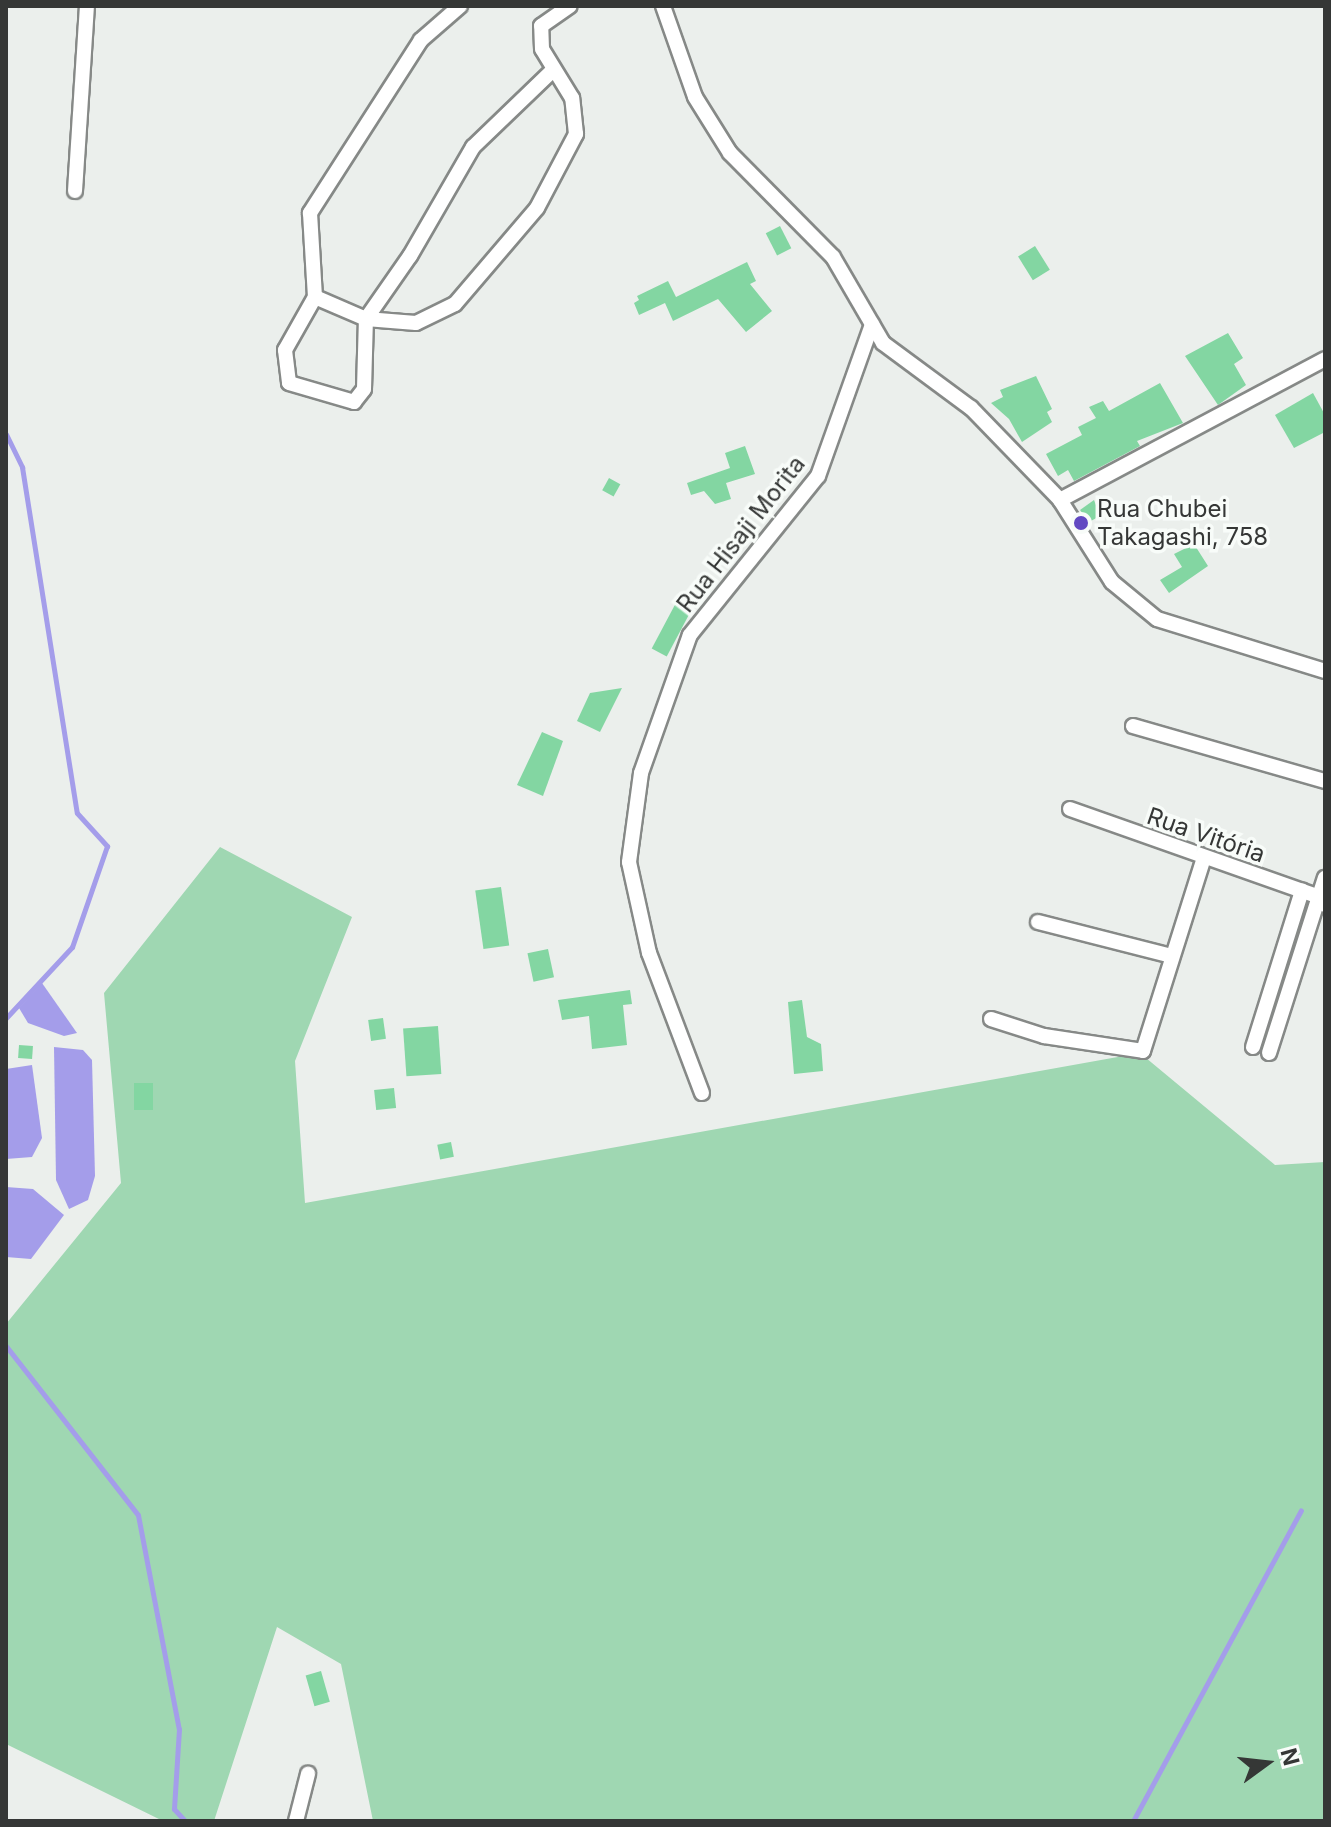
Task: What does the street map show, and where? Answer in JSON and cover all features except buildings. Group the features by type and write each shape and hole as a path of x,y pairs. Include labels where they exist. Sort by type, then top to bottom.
{"street":[{"path":"75,191 87,6"},
{"path":"460,6 421,40 310,213 315,297 285,350 289,383 354,402 364,389 366,319 410,256 473,147 554,69"},
{"path":"315,297 366,319 416,323 455,304 537,208 576,134 572,98 542,49 541,26 570,6"},
{"path":"663,6 676,55 713,130 833,257 883,343 971,408 1060,500 1112,582 1157,619 1325,671"},
{"name":"Rua Hisaji Morita","path":"702,1093 649,953 629,862 644,760 690,635 818,476 872,324"},
{"path":"1060,500 1325,359"},
{"path":"1133,726 1325,781"},
{"name":"Rua Vitória","path":"1070,809 1302,891 1321,901"},
{"path":"991,1019 1044,1036 1137,1053 1146,1045 1171,956 1204,858"},
{"path":"1269,1053 1321,901 1325,878"},
{"path":"1253,1047 1302,891"},
{"path":"1038,922 1171,956"},
{"path":"296,1821 308,1774"}],"green space":[{"path":"220,847 352,917 295,1061 305,1203 1140,1053 1275,1165 1325,1162 1325,1821 373,1821 341,1664 277,1627 214,1821 163,1821 6,1744 6,1324 121,1183 104,993"}],"shaded area":[{"path":"42,983 77,1033 64,1036 28,1023 19,1008"},
{"path":"54,1047 83,1050 92,1060 95,1176 88,1200 69,1209 56,1180"},
{"path":"32,1065 42,1138 32,1157 6,1159 6,1069"},
{"path":"6,1187 33,1189 64,1215 31,1259 6,1257"}],"waterway":[{"path":"6,434 22,467 77,813 107,846 72,947 6,1018"},
{"path":"6,1346 138,1515 179,1729 174,1809 185,1821"},
{"path":"1133,1821 1301,1510"}],"place":[{"name":"Rua Chubei Takagashi, 758","path":"1081,523"}]}
